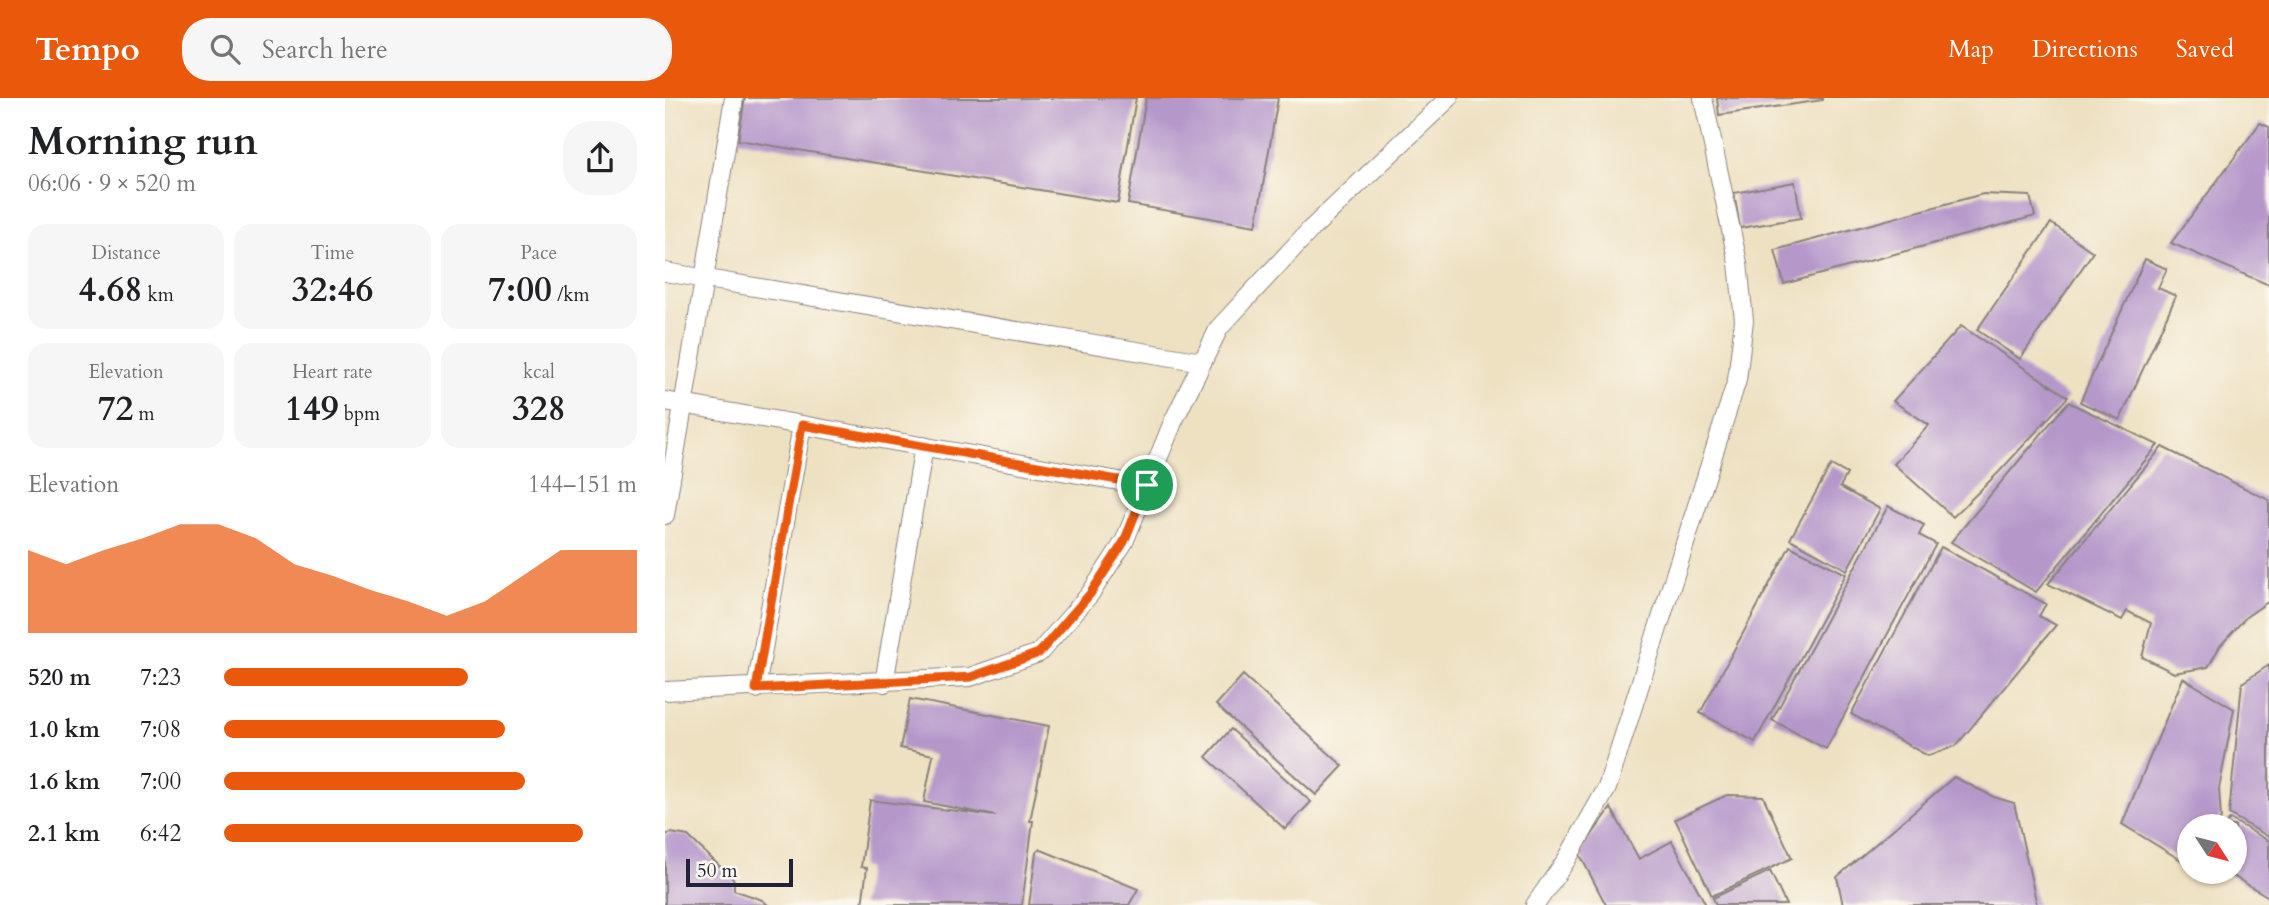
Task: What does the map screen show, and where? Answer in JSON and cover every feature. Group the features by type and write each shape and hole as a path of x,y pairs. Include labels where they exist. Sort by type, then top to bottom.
{"street":[{"path":"665,515 734,98"},
{"path":"665,691 756,689 971,677 1039,653 1090,594 1124,542 1173,422 1219,328 1311,229 1449,98"},
{"path":"1535,905 1567,859 1607,788 1737,380 1744,320 1738,263 1703,98"},
{"path":"665,272 1202,362"},
{"path":"665,401 1147,485"},
{"path":"756,689 802,425"},
{"path":"884,682 924,446"}],"building":[{"path":"745,98 1136,98 1118,203 738,140"},
{"path":"1146,98 1278,98 1256,226 1128,204"},
{"path":"1717,98 1823,98 1823,100 1719,115"},
{"path":"2260,123 2269,127 2269,285 2171,243"},
{"path":"1795,182 1801,218 1740,228 1734,193"},
{"path":"1983,194 2030,196 2035,216 1784,284 1775,250"},
{"path":"2051,223 2093,252 2020,359 1977,330"},
{"path":"2145,259 2167,269 2158,288 2176,296 2120,420 2080,402"},
{"path":"1961,326 2068,397 1953,517 1894,464 1929,425 1893,401"},
{"path":"2068,402 2158,445 2036,592 1951,542"},
{"path":"2162,447 2269,500 2269,601 2246,617 2220,646 2208,667 2174,673 2142,657 2151,623 2127,611 2122,620 2048,584"},
{"path":"1831,465 1847,474 1840,487 1880,509 1847,570 1790,539"},
{"path":"1888,506 1924,525 1919,535 1936,544 1826,749 1772,720"},
{"path":"1790,546 1846,574 1755,742 1700,713"},
{"path":"1941,547 2046,604 2039,616 2056,625 1956,746 1928,756 1851,714"},
{"path":"2269,665 2269,837 2247,824 2247,814 2229,814 2242,683"},
{"path":"1243,675 1343,766 1316,795 1216,705"},
{"path":"2183,678 2234,709 2219,789 2221,814 2177,814 2177,858 2122,824"},
{"path":"910,699 1049,726 1030,821 1033,821 1022,905 862,905 867,868 861,867 870,800 996,816 924,802 933,755 900,748"},
{"path":"1231,729 1311,802 1285,829 1206,757"},
{"path":"1954,777 1994,797 2014,803 2037,905 1843,905 1837,877"},
{"path":"1727,795 1763,796 1792,858 1712,896 1675,819"},
{"path":"1611,808 1639,859 1672,841 1706,905 1606,905 1579,853"},
{"path":"2247,829 2269,841 2269,897 2247,884"},
{"path":"671,833 688,836 734,880 734,890 762,900 768,905 665,905 665,835"},
{"path":"1039,849 1138,889 1129,905 1029,905 1036,853"},
{"path":"1770,871 1786,905 1716,905 1713,898"}],"route":[{"path":"802,425 1147,485 1124,542 1090,594 1039,653 971,677 756,689 802,425"}]}
